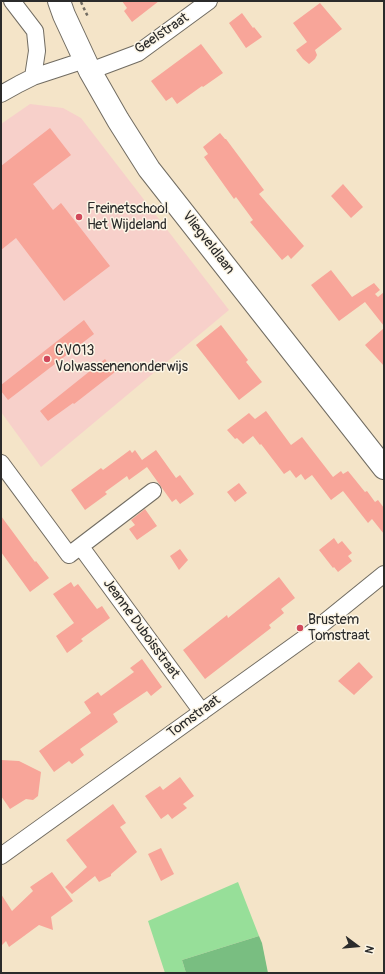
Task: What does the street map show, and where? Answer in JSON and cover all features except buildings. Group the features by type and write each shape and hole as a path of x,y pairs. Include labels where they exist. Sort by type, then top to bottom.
{"main road":[{"name":"Vliegveldlaan","path":"59,1 87,65 118,120 149,168 384,468"}],"street":[{"path":"12,1 35,31 37,51 33,77"},
{"name":"Geelstraat","path":"1,94 33,77 138,53 209,1"},
{"path":"1,463 69,555 153,491"},
{"name":"Jeanne Duboisstraat","path":"81,547 202,712"},
{"name":"Tomstraat","path":"3,851 202,712 310,634 384,574"}],"path":[{"path":"81,1 83,7"}],"shaded area":[{"name":"Freinetschool Het Wijdeland","path":"30,104 63,108 81,118 229,310 41,467 1,412 1,124"}],"green space":[{"path":"238,882 259,936 182,960 186,973 165,973 148,921"},
{"path":"259,936 262,943 268,973 186,973 182,960"}],"place":[{"name":"Freinetschool Het Wijdeland","path":"79,217"},
{"name":"CVO13 Volwassenenonderwijs","path":"47,359"},
{"name":"Brustem Tomstraat","path":"300,628"}]}
